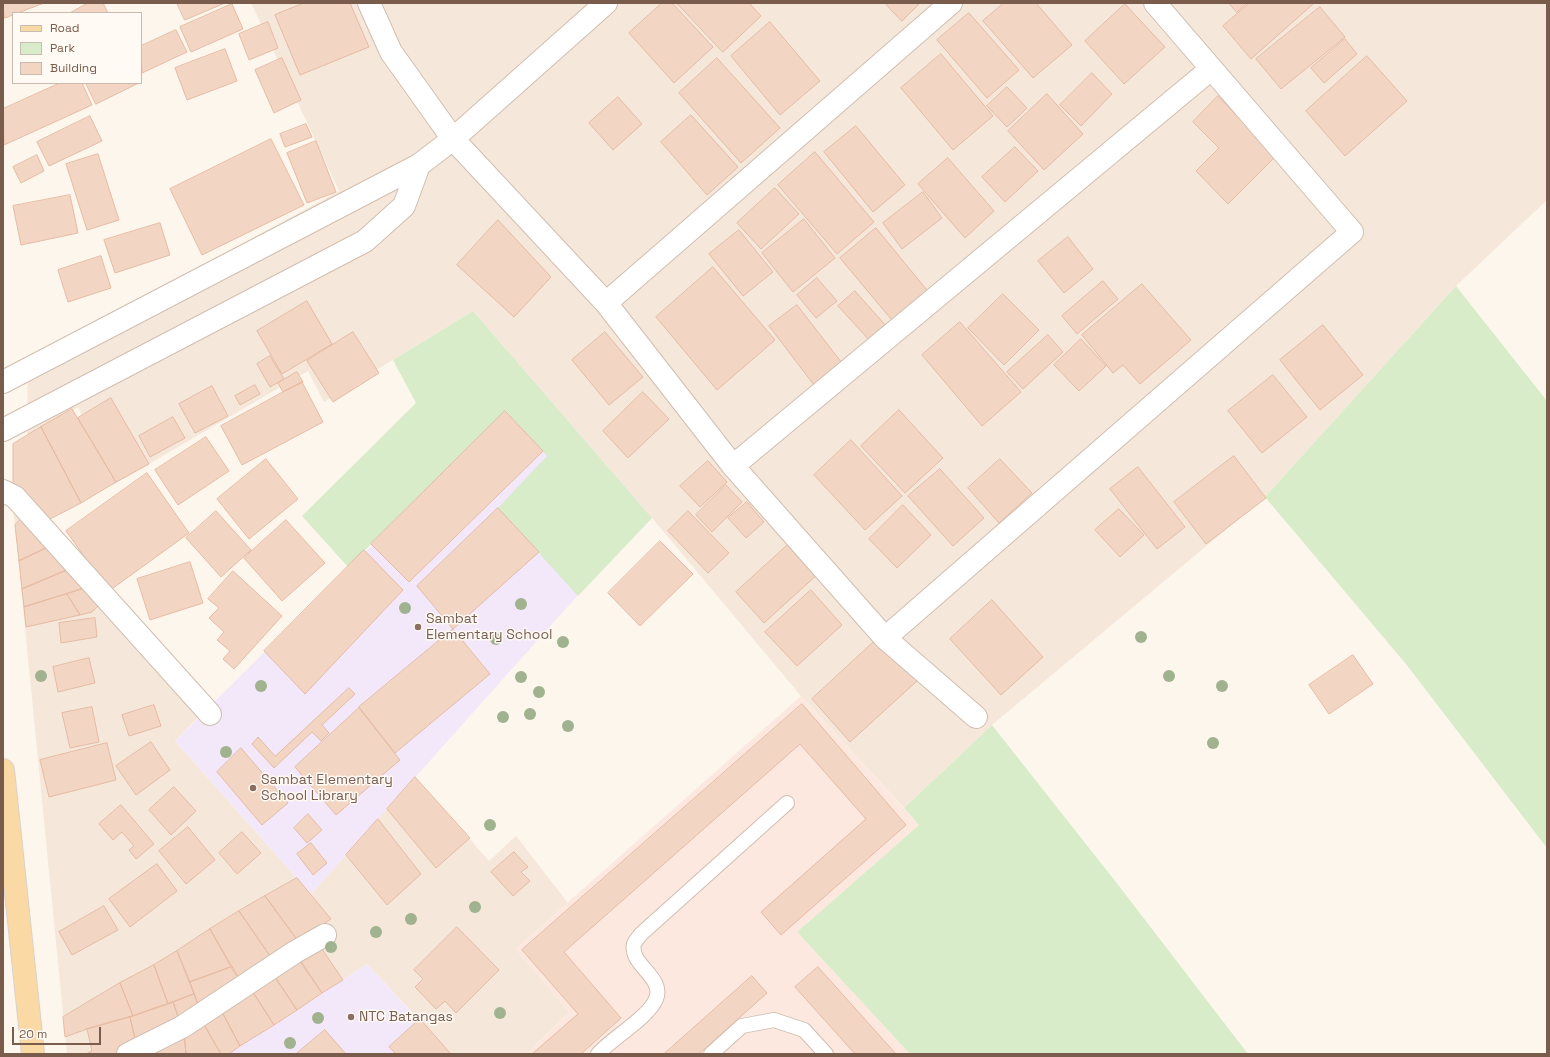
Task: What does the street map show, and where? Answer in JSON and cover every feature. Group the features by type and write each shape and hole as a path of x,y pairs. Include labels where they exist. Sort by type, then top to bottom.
{"main road":[{"path":"3,770 33,1054"}],"street":[{"path":"369,3 391,52 453,139 606,303 733,466 885,638 976,717"},
{"path":"3,382 419,165 453,139 606,3"},
{"path":"606,303 951,3"},
{"path":"885,638 1352,232 1155,3"},
{"path":"733,466 1211,69"},
{"path":"3,430 365,241 404,206 419,165"},
{"path":"3,491 15,497 210,714"},
{"path":"128,1054 182,1027 295,952 325,935"}],"lane":[{"path":"598,1054 648,1010 656,998 656,985 634,955 634,944 641,934 787,803"},
{"path":"712,1054 742,1026 774,1020 804,1030 826,1054"}],"shaded area":[{"path":"251,3 1547,3 1547,200 1456,286 1265,497 992,725 904,808 801,696 652,518 473,311 324,402 308,371 113,485 78,407 27,442 28,360 339,191"},
{"name":"Sambat Elementary School","path":"535,383 652,518 570,604 311,894 175,741"},
{"path":"12,496 206,709 175,741 311,894 415,777 489,861 516,836 568,903 569,1012 527,1054 451,1054 367,964 229,1054 67,1054"},
{"path":"801,696 919,825 797,932 910,1054 527,1054 569,1012 515,949"},
{"name":"NTC Batangas","path":"367,964 450,1054 229,1054"}],"green space":[{"path":"1456,286 1547,401 1547,848 1406,664 1265,497"},
{"path":"473,311 652,518 578,596 498,508 547,456 506,411 348,567 302,516 416,403 393,360"},
{"path":"992,725 1119,886 1248,1054 910,1054 797,932 919,825 904,808"}],"building":[{"path":"3,3 44,3 21,12 12,12 12,15 5,18"},
{"path":"88,3 103,3 108,12 72,12"},
{"path":"177,3 225,3 185,20"},
{"path":"304,3 350,3 369,47 300,75 275,15"},
{"path":"662,3 672,3 713,47 674,83 629,33"},
{"path":"677,3 749,3 761,16 723,52"},
{"path":"885,3 920,3 902,21"},
{"path":"1004,3 1036,3 1072,45 1033,78 983,21"},
{"path":"1229,3 1247,3 1237,12"},
{"path":"1250,3 1313,4 1251,59 1223,26"},
{"path":"232,4 243,29 191,52 180,27"},
{"path":"1125,4 1165,47 1124,84 1085,41"},
{"path":"1320,7 1345,37 1281,89 1256,59"},
{"path":"969,13 1019,70 987,98 937,40"},
{"path":"268,22 278,48 249,60 239,34"},
{"path":"770,22 820,81 780,115 731,56"},
{"path":"176,30 187,52 142,73 142,46"},
{"path":"1345,39 1357,54 1324,83 1311,68"},
{"path":"225,49 237,81 187,100 175,68"},
{"path":"941,54 993,116 953,150 901,88"},
{"path":"1367,56 1407,101 1345,156 1306,111"},
{"path":"282,58 301,100 274,113 255,70"},
{"path":"717,58 780,128 741,163 679,93"},
{"path":"1092,73 1112,94 1081,126 1060,105"},
{"path":"58,84 82,84 92,105 4,145 3,109"},
{"path":"86,84 137,84 96,104"},
{"path":"1007,87 1027,108 1007,127 987,106"},
{"path":"1047,94 1083,134 1044,170 1008,131"},
{"path":"1218,96 1276,156 1228,204 1196,171 1219,148 1193,122"},
{"path":"618,97 642,124 613,150 589,123"},
{"path":"691,115 738,167 707,195 661,142"},
{"path":"90,116 102,141 49,166 37,142"},
{"path":"306,124 312,137 285,147 280,134"},
{"path":"856,126 905,185 873,212 824,152"},
{"path":"271,139 304,205 202,255 170,189"},
{"path":"316,141 336,192 307,203 287,153"},
{"path":"1015,147 1038,171 1005,202 982,177"},
{"path":"815,152 874,222 837,254 778,185"},
{"path":"98,154 119,220 87,230 66,164"},
{"path":"37,155 44,171 21,183 13,167"},
{"path":"948,158 994,211 965,238 918,184"},
{"path":"775,188 799,214 761,249 737,223"},
{"path":"923,192 942,218 902,249 883,223"},
{"path":"70,195 78,233 21,245 13,206"},
{"path":"804,219 835,258 793,292 762,253"},
{"path":"498,220 551,277 514,317 457,265"},
{"path":"160,223 170,255 115,273 104,240"},
{"path":"876,228 931,295 896,325 840,258"},
{"path":"739,230 773,272 743,296 709,254"},
{"path":"1068,237 1093,269 1064,293 1038,261"},
{"path":"101,256 111,288 68,302 58,270"},
{"path":"713,267 775,340 717,390 656,317"},
{"path":"817,278 837,301 816,318 797,295"},
{"path":"1103,281 1118,299 1077,334 1062,316"},
{"path":"1142,284 1191,340 1140,384 1123,365 1113,373 1082,335"},
{"path":"855,291 887,327 871,342 838,306"},
{"path":"1003,294 1039,330 1004,365 968,328"},
{"path":"307,301 332,344 282,374 257,331"},
{"path":"797,305 842,363 814,385 769,326"},
{"path":"960,322 1021,392 982,426 922,355"},
{"path":"1323,325 1363,375 1320,410 1280,360"},
{"path":"353,332 379,373 333,402 307,361"},
{"path":"605,332 643,377 609,405 572,360"},
{"path":"1048,335 1063,352 1023,389 1007,372"},
{"path":"1081,339 1106,366 1079,391 1054,365"},
{"path":"270,356 284,379 270,387 257,364"},
{"path":"297,372 303,382 283,392 278,383"},
{"path":"1273,375 1307,417 1262,453 1228,411"},
{"path":"302,382 323,422 242,465 221,426"},
{"path":"255,385 260,394 240,405 235,396"},
{"path":"212,386 228,416 195,433 179,404"},
{"path":"643,392 669,419 628,458 603,431"},
{"path":"111,398 149,464 116,482 78,418"},
{"path":"72,409 116,482 81,503 41,427"},
{"path":"899,410 943,458 905,493 861,446"},
{"path":"505,411 543,451 409,582 371,544"},
{"path":"173,417 185,438 150,457 139,436"},
{"path":"41,427 81,503 46,521 21,489 13,483 13,444"},
{"path":"206,437 229,471 178,505 155,470"},
{"path":"851,440 902,496 865,530 814,475"},
{"path":"1234,456 1266,498 1206,544 1174,502"},
{"path":"266,459 298,499 249,539 217,499"},
{"path":"1000,459 1032,493 999,523 968,488"},
{"path":"708,461 727,482 700,507 680,486"},
{"path":"1138,467 1185,527 1157,549 1110,489"},
{"path":"940,469 984,518 953,546 908,496"},
{"path":"147,473 189,533 109,591 66,531"},
{"path":"726,485 742,502 712,532 696,515"},
{"path":"747,502 764,522 746,538 728,518"},
{"path":"903,505 931,535 897,568 869,539"},
{"path":"498,508 539,552 453,629 417,586"},
{"path":"1119,509 1144,535 1120,557 1095,530"},
{"path":"216,511 251,550 221,577 186,538"},
{"path":"688,511 729,553 708,573 668,531"},
{"path":"20,520 24,520 50,546 19,561 15,525"},
{"path":"286,520 325,563 282,601 244,558"},
{"path":"660,541 693,574 640,626 608,593"},
{"path":"791,542 819,573 764,623 736,592"},
{"path":"50,546 72,568 22,589 19,561"},
{"path":"364,550 403,590 305,694 264,651"},
{"path":"190,562 203,603 150,620 137,579"},
{"path":"72,568 88,587 24,607 22,589"},
{"path":"233,571 282,616 234,669 223,659 230,651 217,640 224,632 209,618 219,608 208,599"},
{"path":"88,587 102,602 92,612 80,615 67,594"},
{"path":"811,590 842,625 797,666 765,632"},
{"path":"67,594 80,615 26,627 24,607"},
{"path":"992,600 1043,657 1001,695 950,639"},
{"path":"95,618 97,637 61,643 59,623"},
{"path":"453,629 490,674 395,753 359,707"},
{"path":"878,638 917,681 850,742 812,699"},
{"path":"1353,655 1373,684 1329,714 1309,685"},
{"path":"89,658 95,683 58,692 53,667"},
{"path":"349,688 355,694 322,725 329,733 321,741 312,732 274,768 252,744 258,737 275,756"},
{"path":"802,704 906,825 781,935 761,912 866,819 800,744 564,952 621,1018 581,1054 532,1054 578,1014 522,950"},
{"path":"154,705 161,726 129,736 122,715"},
{"path":"92,707 99,742 70,748 62,713"},
{"path":"359,708 400,760 336,815 295,767"},
{"path":"151,742 170,770 136,795 116,766"},
{"path":"107,743 116,780 49,797 40,760"},
{"name":"Sambat Elementary School Library","path":"241,748 288,803 262,825 217,772"},
{"path":"415,777 470,838 436,868 387,809"},
{"path":"174,787 196,811 171,835 149,810"},
{"path":"121,805 154,844 136,859 129,850 134,846 122,832 113,840 99,824"},
{"path":"308,814 322,830 307,843 294,828"},
{"path":"378,819 421,874 387,905 346,855"},
{"path":"188,827 215,860 186,884 159,851"},
{"path":"242,832 261,853 237,874 219,853"},
{"path":"311,843 327,863 313,875 297,854"},
{"path":"514,852 528,867 521,872 530,881 513,896 491,872"},
{"path":"157,864 177,891 130,927 109,899"},
{"path":"297,878 331,919 298,941 265,896"},
{"path":"265,896 298,941 272,959 239,911"},
{"path":"104,906 118,930 72,955 59,932"},
{"path":"239,911 272,959 241,982 210,929"},
{"path":"457,927 499,970 456,1013 445,1001 436,1009 415,987 423,979 414,970"},
{"path":"210,929 231,967 190,982 177,951"},
{"path":"320,946 343,980 322,993 299,960"},
{"path":"177,951 194,994 168,1004 154,965"},
{"path":"300,960 322,993 297,1010 275,977"},
{"path":"154,965 168,1004 133,1016 120,983"},
{"path":"231,967 241,982 200,1010 190,982"},
{"path":"818,967 896,1054 855,1054 795,987"},
{"path":"752,976 767,993 699,1054 664,1054"},
{"path":"275,977 297,1010 274,1025 252,991"},
{"path":"120,983 133,1016 65,1037 63,1017"},
{"path":"253,992 274,1025 240,1046 222,1012"},
{"path":"194,994 200,1010 180,1022 173,1002"},
{"path":"173,1002 180,1022 136,1043 130,1017"},
{"path":"222,1012 240,1046 229,1054 221,1054 203,1023"},
{"path":"130,1017 136,1043 115,1054 86,1054 92,1051 87,1029"},
{"path":"420,1019 451,1054 396,1054 389,1047"},
{"path":"203,1023 221,1054 186,1054 184,1034"},
{"path":"325,1030 346,1054 296,1054"},
{"path":"184,1034 186,1054 146,1054"}],"place":[{"name":"Sambat Elementary School","path":"418,627"},
{"name":"Sambat Elementary School Library","path":"253,788"},
{"name":"NTC Batangas","path":"351,1017"}]}
